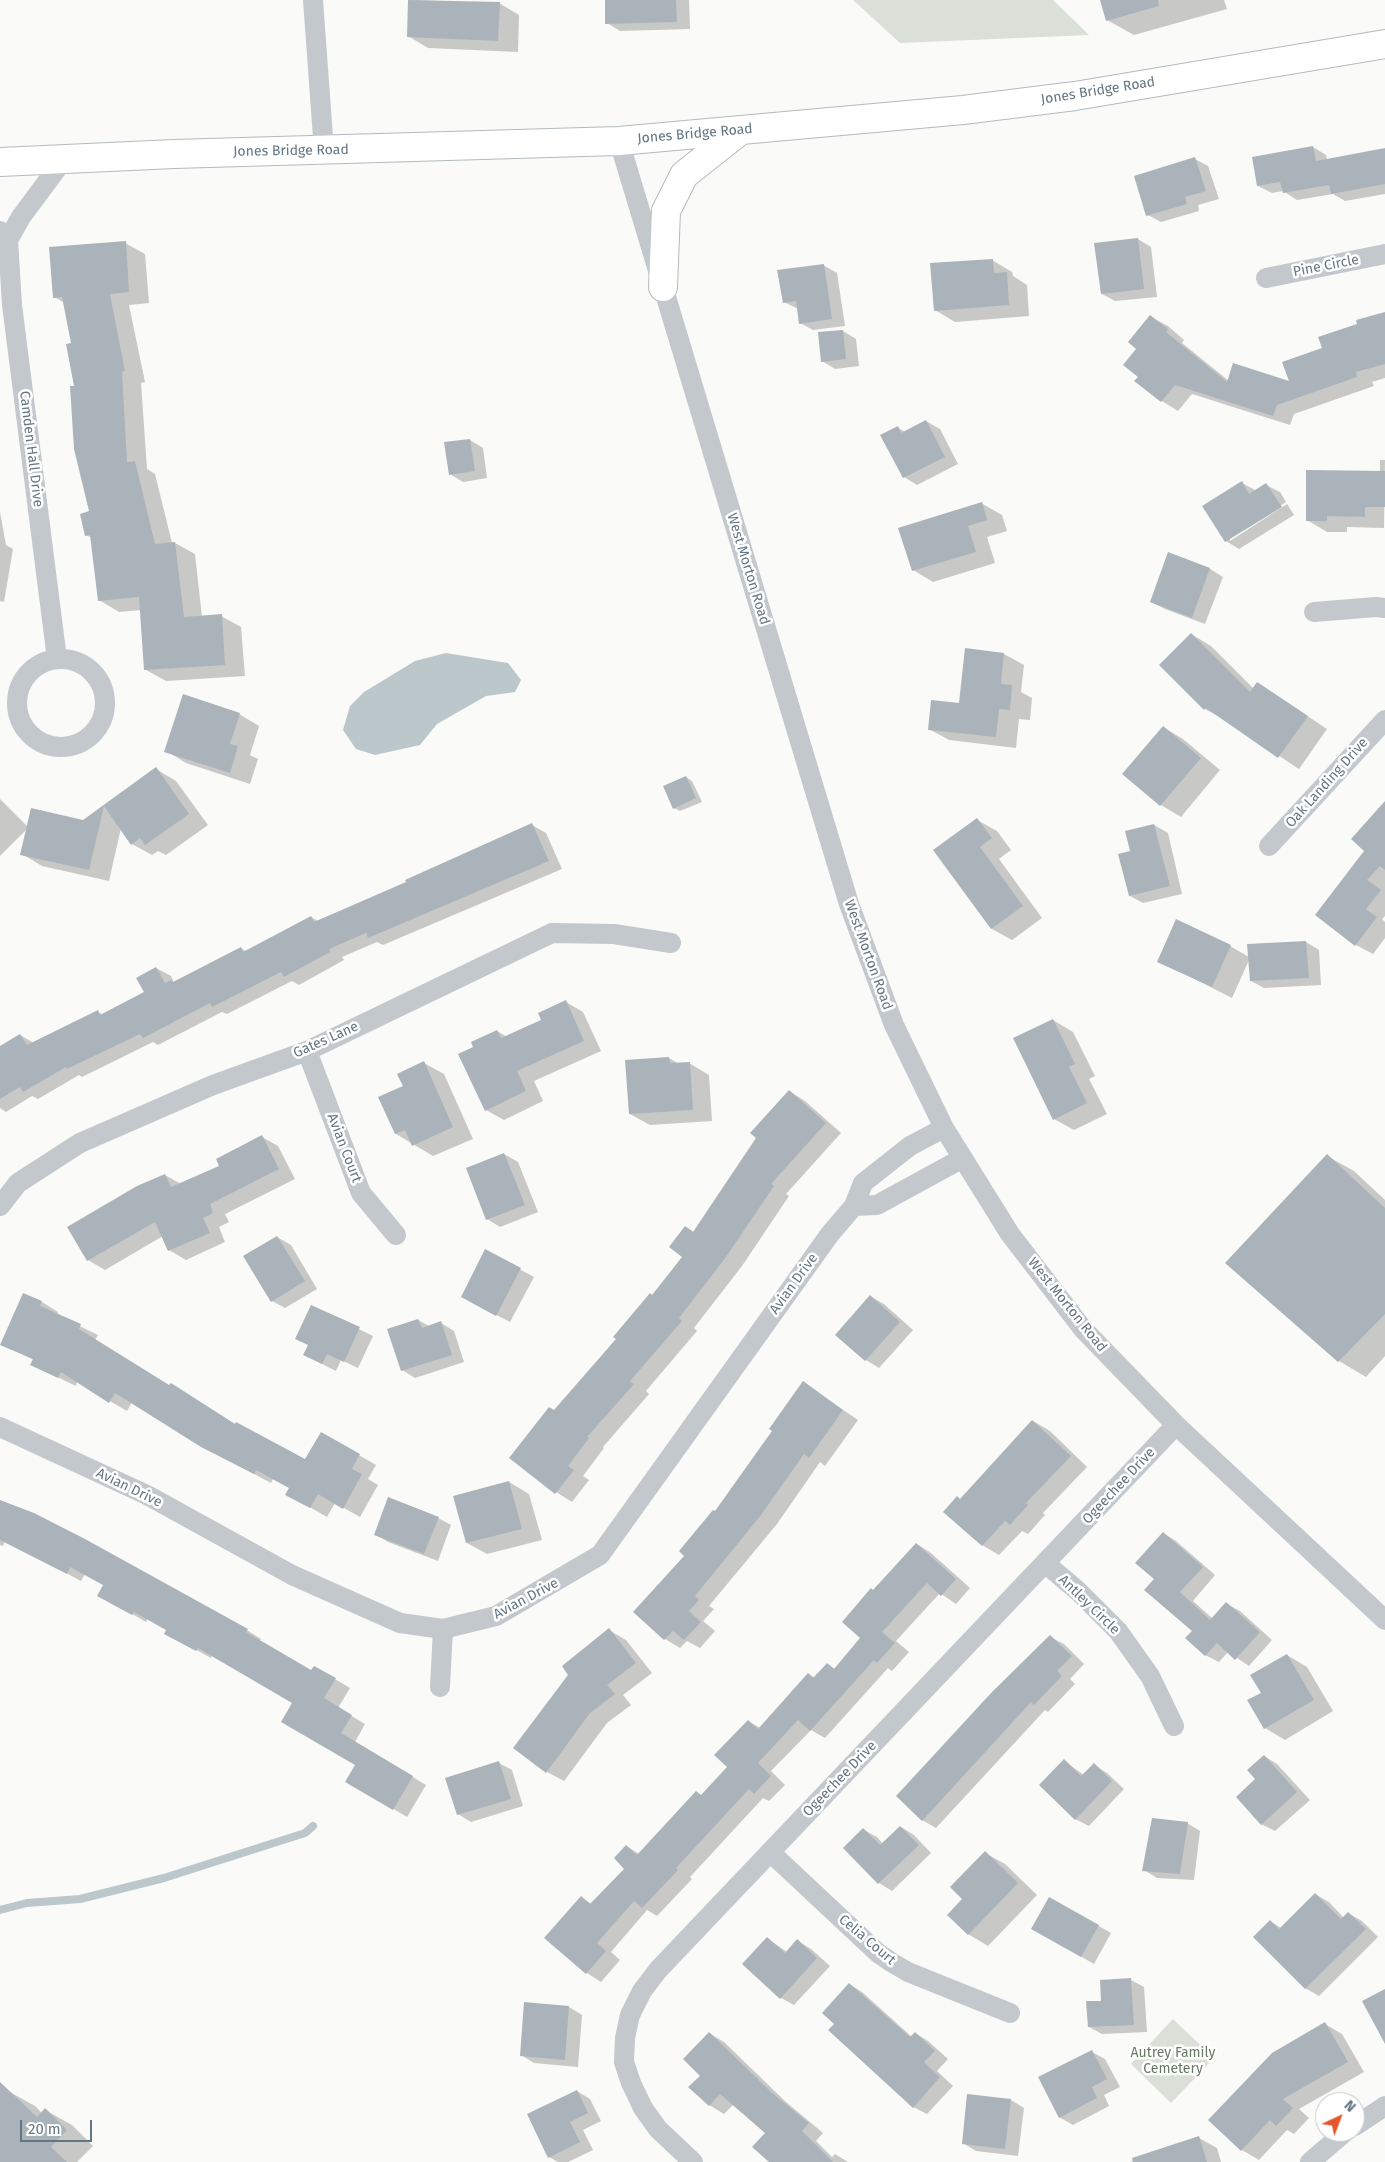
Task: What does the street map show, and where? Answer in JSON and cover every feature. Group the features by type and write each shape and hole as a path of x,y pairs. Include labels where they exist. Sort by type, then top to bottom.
{"main road":[{"name":"Jones Bridge Road","path":"0,162 619,140 741,130 963,110 1065,97 1385,44"},
{"path":"663,287 666,212 684,175 741,130"}],"street":[{"path":"313,0 324,151"},
{"name":"West Morton Road","path":"619,140 849,904 894,1025 944,1128 1010,1234 1083,1329 1176,1425 1385,1620"},
{"name":"Camden Hall Drive","path":"57,659 4,235 21,217 64,159"},
{"name":"Pine Circle","path":"1266,278 1385,254"},
{"path":"1314,612 1376,607 1385,608"},
{"path":"57,659 72,660 86,666 97,677 103,691 104,706 101,721 92,734 80,743 67,747 53,746 34,737 21,721 17,708 17,694 22,681 31,670 43,662 57,659"},
{"name":"Oak Landing Drive","path":"1269,846 1385,720"},
{"name":"Gates Lane","path":"0,1206 18,1183 80,1143 213,1085 307,1051 552,933 614,934 671,943"},
{"name":"Avian Court","path":"307,1051 361,1192 396,1235"},
{"name":"Avian Drive","path":"0,1427 147,1495 292,1575 400,1623 443,1629 496,1616 600,1555 830,1234 854,1206 863,1183 910,1146 944,1128"},
{"path":"854,1206 877,1206 963,1158"},
{"name":"Ogeechee Drive","path":"693,2162 658,2129 643,2108 631,2083 624,2062 625,2038 630,2015 642,1991 658,1970 1046,1564 1176,1425"},
{"name":"Antley Circle","path":"1046,1564 1078,1591 1118,1631 1150,1676 1174,1726"},
{"path":"440,1687 443,1629"},
{"name":"Celia Court","path":"770,1852 878,1953 891,1962 908,1972 1010,2012"},
{"path":"1365,2119 1385,2106"},
{"path":"1310,2162 1333,2142"}],"green space":[{"path":"853,0 1053,0 1089,35 900,43"},
{"name":"Autrey Family Cemetery","path":"1173,2019 1214,2058 1171,2103 1131,2064"}],"shaded area":[{"path":"446,653 508,663 521,680 515,692 486,696 437,724 420,745 375,755 356,749 343,730 350,706 364,692 415,661"}],"building":[{"path":"408,0 500,2 498,41 407,37"},
{"path":"605,0 676,0 677,22 605,24"},
{"path":"1100,0 1158,0 1159,6 1106,21"},
{"path":"1313,146 1316,161 1385,148 1385,184 1331,194 1329,185 1283,193 1280,182 1257,186 1252,157"},
{"path":"1195,157 1206,191 1185,197 1187,204 1146,216 1134,176"},
{"path":"1138,238 1144,289 1101,294 1094,243"},
{"path":"126,241 129,292 110,294 125,371 122,372 127,462 135,461 155,544 175,542 184,617 222,614 225,665 144,670 139,597 98,601 90,535 85,536 80,514 89,511 74,449 70,386 74,386 66,344 71,343 62,297 53,298 49,247"},
{"path":"993,259 994,273 1007,272 1009,305 934,311 930,263"},
{"path":"824,264 832,319 799,324 796,301 783,303 777,270"},
{"path":"1385,312 1385,364 1356,372 1357,377 1277,405 1273,416 1175,385 1161,402 1134,381 1138,377 1123,365 1136,349 1128,342 1150,315 1168,329 1166,332 1227,382 1233,363 1289,381 1282,362 1322,348 1318,337 1357,324 1356,320"},
{"path":"843,330 846,359 821,362 818,332"},
{"path":"926,420 945,457 903,478 880,435 898,426 901,433"},
{"path":"470,439 475,471 449,475 444,442"},
{"path":"1306,470 1385,471 1385,507 1365,507 1365,517 1327,516 1327,521 1306,521"},
{"path":"1242,481 1249,494 1266,483 1282,507 1225,542 1202,506"},
{"path":"982,502 987,520 968,526 976,552 912,571 898,528"},
{"path":"1168,552 1210,568 1192,618 1150,602"},
{"path":"1191,633 1250,692 1257,682 1308,716 1278,758 1206,708 1204,710 1159,665"},
{"path":"965,648 1004,653 1001,684 1012,685 1010,710 999,709 996,737 928,730 931,700 959,703"},
{"path":"183,694 240,713 230,744 238,746 230,773 164,752"},
{"path":"1163,726 1201,758 1160,806 1122,774"},
{"path":"156,767 189,814 145,845 140,838 131,845 104,806 89,870 20,855 31,808 83,820"},
{"path":"686,776 696,798 673,809 663,786"},
{"path":"1385,801 1385,870 1380,866 1367,880 1381,890 1366,909 1377,917 1355,946 1315,915 1364,851 1351,839"},
{"path":"977,818 992,838 980,847 1023,906 991,929 933,850"},
{"path":"532,823 549,861 368,938 366,933 329,949 330,952 284,977 281,972 212,1007 210,1003 143,1038 140,1034 67,1069 66,1067 23,1092 20,1087 0,1099 0,1046 20,1034 27,1045 98,1010 100,1015 144,992 136,978 156,967 165,983 172,980 173,982 241,947 243,952 311,916 314,922 406,882 405,880"},
{"path":"1154,824 1170,886 1129,896 1118,854 1130,851 1125,831"},
{"path":"1176,919 1231,945 1212,987 1157,962"},
{"path":"1306,941 1309,978 1250,981 1247,944"},
{"path":"566,1000 584,1041 517,1071 526,1091 485,1111 458,1054 473,1047 471,1042 497,1030 501,1038 541,1020 538,1013"},
{"path":"1053,1019 1075,1064 1069,1067 1087,1103 1053,1120 1013,1038"},
{"path":"669,1057 670,1063 690,1062 693,1110 629,1114 625,1060"},
{"path":"424,1061 453,1127 412,1146 405,1130 395,1134 378,1097 403,1086 397,1074"},
{"path":"789,1090 826,1123 771,1184 774,1186 726,1257 679,1318 682,1321 630,1381 634,1384 587,1437 589,1438 568,1466 574,1470 555,1494 509,1458 549,1407 554,1410 616,1339 613,1337 650,1293 652,1295 682,1257 669,1247 685,1226 693,1232 756,1138 750,1133"},
{"path":"262,1135 279,1169 210,1204 213,1213 203,1218 210,1233 168,1251 155,1222 87,1261 67,1227 137,1186 165,1174 171,1187 219,1166 216,1159"},
{"path":"504,1153 525,1205 486,1220 466,1168"},
{"path":"1327,1154 1385,1208 1385,1314 1338,1362 1225,1263"},
{"path":"277,1236 305,1281 271,1302 243,1256"},
{"path":"485,1249 521,1268 496,1316 461,1297"},
{"path":"23,1293 42,1301 40,1306 81,1324 79,1329 169,1385 171,1383 235,1424 236,1422 305,1459 321,1432 360,1454 352,1469 362,1474 343,1509 318,1494 310,1508 285,1495 289,1488 256,1470 254,1474 201,1447 115,1393 109,1403 61,1372 58,1378 30,1365 33,1359 0,1345"},
{"path":"870,1295 900,1322 865,1361 835,1335"},
{"path":"311,1305 360,1327 344,1362 327,1354 322,1364 303,1355 308,1345 295,1339"},
{"path":"418,1319 422,1328 441,1321 452,1355 401,1371 387,1329"},
{"path":"803,1381 843,1410 809,1458 804,1454 761,1515 695,1596 699,1600 689,1611 701,1622 684,1640 673,1631 664,1640 633,1612 684,1556 679,1551 713,1510 715,1511 772,1431 769,1429"},
{"path":"1032,1420 1071,1456 1026,1503 1028,1505 1010,1525 1005,1521 982,1546 943,1512 957,1496 960,1499"},
{"path":"509,1481 522,1529 466,1543 453,1496"},
{"path":"388,1497 439,1517 424,1554 374,1535"},
{"path":"0,1500 34,1513 85,1539 248,1629 246,1632 311,1670 314,1666 336,1678 324,1698 352,1715 341,1733 413,1776 393,1810 345,1782 355,1765 281,1722 292,1703 198,1648 196,1651 164,1634 166,1630 134,1612 132,1615 97,1596 103,1585 70,1567 67,1574 0,1540"},
{"path":"1163,1532 1203,1567 1180,1592 1210,1620 1226,1602 1260,1632 1235,1660 1217,1643 1205,1656 1185,1638 1192,1631 1144,1590 1154,1579 1135,1563"},
{"path":"916,1543 956,1579 941,1596 927,1583 882,1632 895,1643 877,1663 874,1660 810,1731 798,1720 758,1763 771,1776 754,1794 749,1789 642,1908 634,1901 597,1943 606,1951 586,1974 544,1938 581,1896 590,1904 624,1869 614,1858 626,1845 637,1855 696,1791 701,1795 727,1767 714,1755 748,1720 758,1729 808,1673 814,1678 827,1663 834,1669 860,1638 842,1622 871,1588 873,1590"},
{"path":"609,1628 636,1663 607,1685 615,1694 590,1713 546,1773 513,1748 568,1675 562,1666"},
{"path":"1050,1635 1072,1656 1057,1671 1062,1676 1034,1705 1031,1702 922,1821 896,1796 992,1692"},
{"path":"1287,1654 1314,1700 1264,1729 1247,1700 1261,1693 1250,1675"},
{"path":"1264,1755 1297,1792 1261,1825 1236,1797 1255,1779 1247,1770"},
{"path":"1064,1759 1081,1776 1094,1763 1112,1781 1075,1820 1039,1785"},
{"path":"499,1761 511,1799 457,1815 445,1778"},
{"path":"1152,1818 1188,1822 1180,1874 1142,1871"},
{"path":"900,1826 919,1845 878,1884 843,1848 863,1828 880,1845"},
{"path":"985,1851 1018,1883 968,1935 947,1915 962,1899 950,1887"},
{"path":"1315,1893 1341,1919 1348,1912 1366,1929 1305,1989 1253,1937 1270,1920 1279,1929"},
{"path":"1049,1897 1099,1925 1081,1957 1031,1929"},
{"path":"767,1937 785,1953 797,1939 817,1958 780,1999 742,1964"},
{"path":"1131,1978 1134,2025 1088,2027 1086,2001 1101,2001 1100,1980"},
{"path":"849,1983 910,2037 915,2032 935,2051 924,2062 940,2077 913,2108 828,2030 834,2024 822,2013"},
{"path":"1385,1989 1385,2044 1362,2001"},
{"path":"524,2002 569,2006 565,2060 520,2056"},
{"path":"1325,2022 1348,2062 1283,2099 1293,2108 1276,2126 1270,2120 1241,2151 1208,2120 1272,2053"},
{"path":"709,2032 771,2092 809,2123 802,2131 833,2162 769,2162 752,2147 765,2133 720,2094 709,2106 688,2087 700,2076 683,2059"},
{"path":"1092,2050 1107,2079 1092,2087 1097,2098 1059,2118 1038,2077"},
{"path":"0,2082 37,2117 45,2108 67,2130 51,2147 67,2162 0,2162"},
{"path":"577,2090 588,2113 570,2122 580,2142 548,2158 527,2114"},
{"path":"967,2094 1011,2099 1005,2149 962,2144"},
{"path":"1199,2136 1207,2162 1133,2162 1132,2158"}],"waterway":[{"path":"0,1910 27,1903 80,1899 164,1878 305,1833 313,1826"}]}
